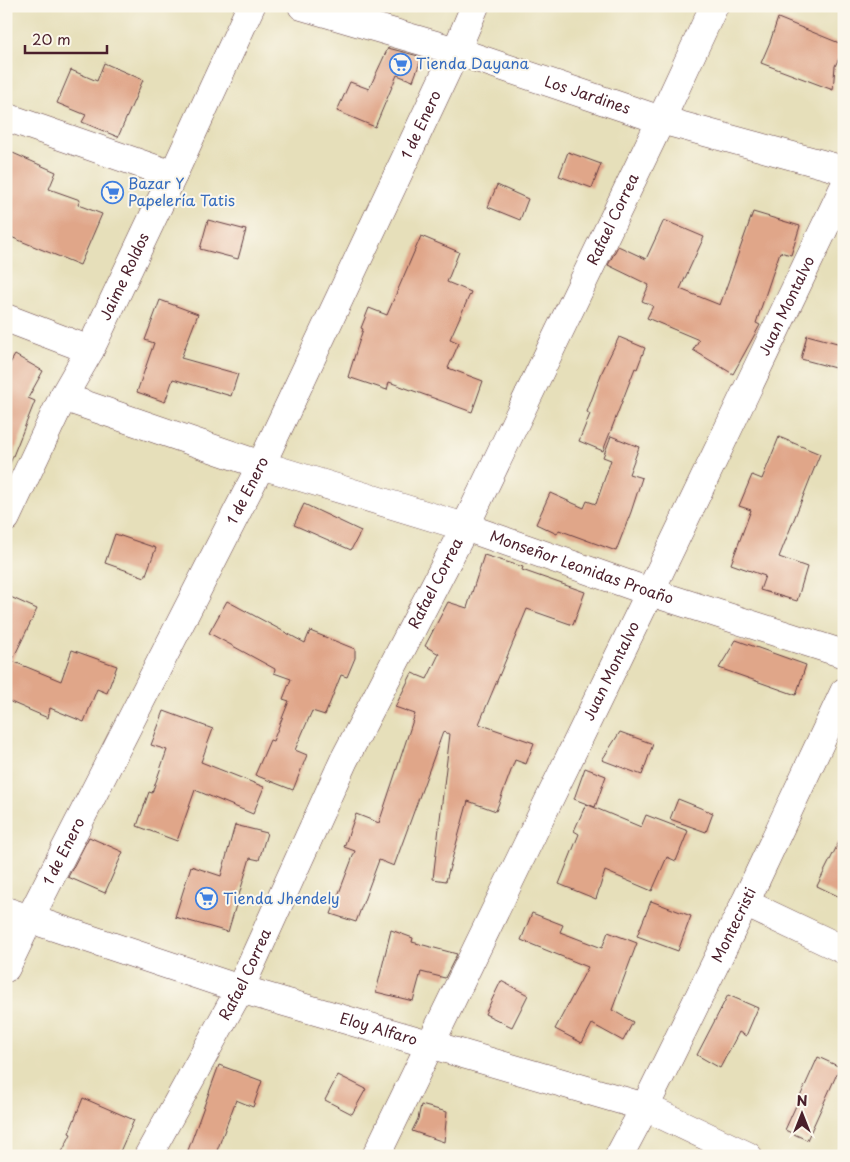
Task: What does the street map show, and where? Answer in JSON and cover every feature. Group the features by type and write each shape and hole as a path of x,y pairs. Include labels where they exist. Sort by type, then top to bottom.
{"street":[{"name":"Jaime Roldos","path":"6,517 64,397 90,350 251,6"},
{"name":"Los Jardines","path":"302,6 456,52 661,120 844,170"},
{"name":"1 de Enero","path":"6,968 18,915 261,464 456,52 475,6"},
{"name":"Rafael Correa","path":"148,1156 240,989 344,760 466,527 714,6"},
{"path":"6,117 173,175"},
{"name":"Juan Montalvo","path":"376,1156 844,187"},
{"path":"6,318 90,350"},
{"name":"Monseñor Leonidas Proaño","path":"64,397 261,464 466,527 650,592 844,654"},
{"name":"Montecristi","path":"619,1156 645,1108 745,903 837,726 844,692"},
{"path":"745,903 844,950"},
{"name":"Eloy Alfaro","path":"18,915 240,989 645,1108 748,1156"}],"building":[{"path":"778,18 844,45 844,49 835,66 833,90 761,63"},
{"path":"388,48 422,57 413,81 397,75 375,127 337,111 350,82 369,89"},
{"path":"104,63 143,80 118,137 82,122 86,115 57,103 71,70 97,81"},
{"path":"6,150 56,172 49,189 80,200 78,205 102,214 80,265 6,235"},
{"path":"568,152 601,164 592,188 559,176"},
{"path":"497,185 528,199 520,220 488,207"},
{"path":"753,212 800,226 791,255 780,252 756,323 760,325 733,374 693,350 699,340 647,318 653,306 642,301 649,285 608,265 618,246 646,259 664,220 704,237 680,289 720,305"},
{"path":"208,220 246,230 238,259 200,249"},
{"path":"421,236 459,252 447,282 471,292 450,339 459,343 448,368 483,381 472,412 389,382 387,390 348,377 363,329 361,328 369,308 387,315"},
{"path":"160,300 198,314 181,358 238,374 231,396 173,379 165,402 137,392 154,343 145,340"},
{"path":"807,335 841,344 835,368 801,359"},
{"path":"619,337 645,348 637,369 635,368 603,451 579,441 590,414 587,412 602,372"},
{"path":"15,355 43,371 28,398 35,401 6,471 6,370"},
{"path":"611,436 639,447 629,474 642,478 616,551 559,530 557,534 536,524 550,493 584,508 587,501 596,504 611,460 603,457"},
{"path":"779,437 820,454 779,557 807,567 797,601 760,590 765,576 731,564 751,510 739,506 752,475 762,479"},
{"path":"304,504 361,531 351,550 294,525"},
{"path":"115,534 156,548 145,577 105,563"},
{"path":"484,555 523,567 522,570 585,592 573,625 527,609 479,724 534,743 526,764 515,760 496,811 468,801 446,881 433,879 450,734 443,732 394,866 379,860 356,922 331,914 355,851 344,847 356,814 379,823 415,714 395,707 412,673 427,679 439,654 425,646 448,602 467,608"},
{"path":"6,595 37,609 12,661 61,681 72,650 117,666 107,693 97,689 84,722 50,708 48,718 6,700"},
{"path":"227,601 305,643 310,631 355,649 355,658 347,677 341,675 325,715 312,711 295,750 307,755 293,790 255,775 270,740 273,741 289,701 283,699 291,679 274,673 275,669 209,633"},
{"path":"736,640 806,665 796,695 719,668"},
{"path":"164,711 213,729 201,762 264,787 253,814 195,790 177,841 137,826 149,792 152,793 167,750 151,745"},
{"path":"620,732 653,744 642,775 602,760"},
{"path":"585,768 606,776 595,807 574,799"},
{"path":"678,799 713,813 706,832 670,819"},
{"path":"586,804 641,827 646,815 688,831 676,861 667,857 652,891 605,871 596,899 559,884 579,834 574,831"},
{"path":"235,825 267,833 259,860 250,858 228,932 175,917 191,866 221,876"},
{"path":"844,832 844,899 817,886"},
{"path":"89,837 123,852 105,893 68,877"},
{"path":"651,901 691,916 678,951 637,936"},
{"path":"532,913 563,925 560,932 602,948 608,932 637,943 612,1010 633,1022 623,1041 592,1024 582,1043 555,1029 588,967 521,940"},
{"path":"391,930 413,938 412,942 457,954 445,978 421,972 413,1001 376,992"},
{"path":"501,981 528,995 512,1027 485,1014"},
{"path":"728,995 758,1008 746,1036 739,1032 720,1068 697,1055"},
{"path":"818,1057 840,1067 807,1140 785,1130"},
{"path":"219,1065 262,1081 253,1107 236,1100 215,1156 186,1156"},
{"path":"338,1075 366,1089 352,1114 325,1100"},
{"path":"83,1098 134,1120 118,1156 60,1156 71,1134 69,1133"},
{"path":"421,1105 447,1112 444,1142 412,1131 418,1119"}],"place":[{"name":"Tienda Dayana","path":"400,64"},
{"name":"Bazar Y Papelería Tatis","path":"112,193"},
{"name":"Tienda Jhendely","path":"207,899"}]}
